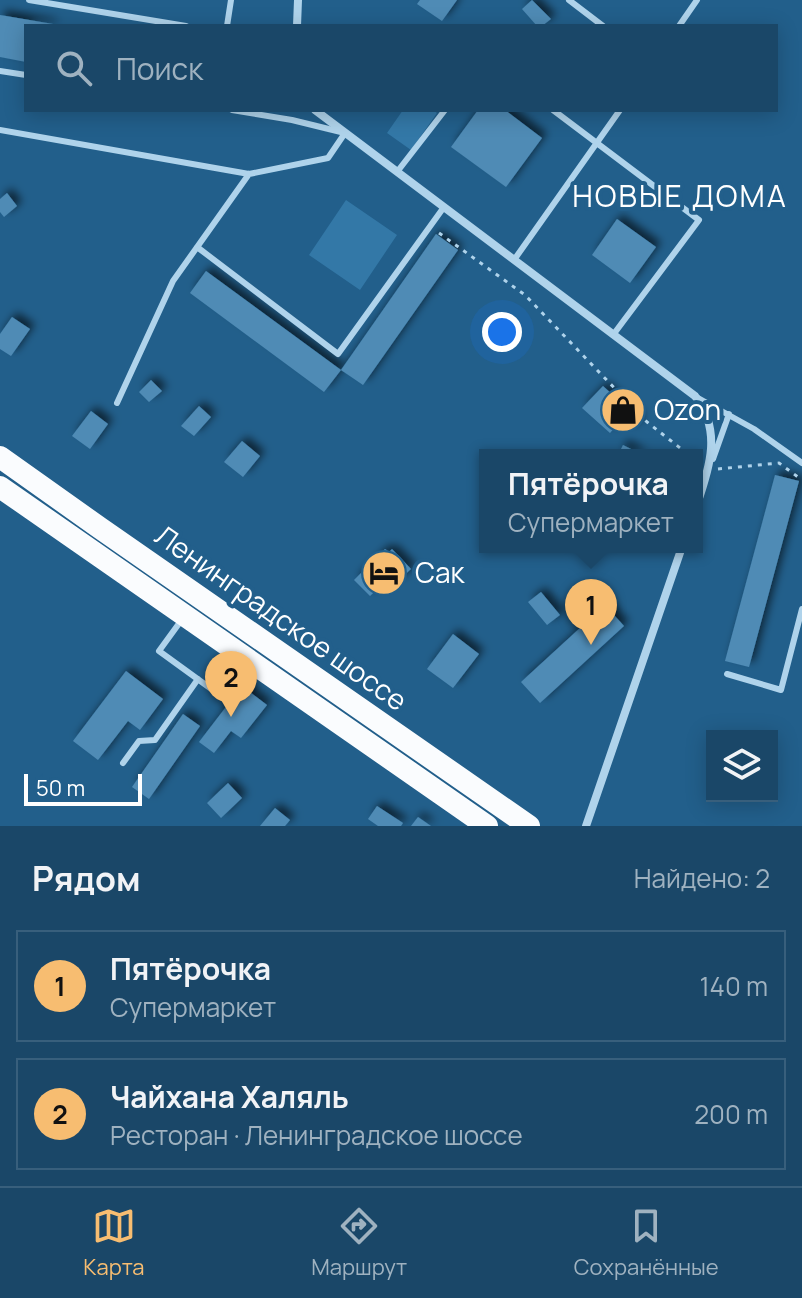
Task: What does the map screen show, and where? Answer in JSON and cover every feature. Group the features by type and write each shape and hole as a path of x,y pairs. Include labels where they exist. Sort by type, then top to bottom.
{"highway":[{"name":"Ленинградское шоссе","path":"0,457 529,826"},
{"name":"Ленинградское шоссе","path":"0,487 487,826"}],"street":[{"path":"297,24 298,0"},
{"path":"318,112 695,396 702,407 712,448 703,487"},
{"path":"586,826 680,553"}],"lane":[{"path":"29,0 174,24"},
{"path":"80,8 81,0"},
{"path":"227,24 231,0"},
{"path":"569,0 600,24"},
{"path":"680,24 697,0"},
{"path":"0,71 24,75"},
{"path":"0,130 249,174 328,158 345,133 244,112"},
{"path":"292,120 293,112"},
{"path":"397,172 443,112"},
{"path":"556,112 699,220 613,335"},
{"path":"514,260 619,112"},
{"path":"117,403 173,281 249,174"},
{"path":"197,247 338,354 444,207"},
{"path":"695,396 754,429 802,463"},
{"path":"709,470 729,414"},
{"path":"727,674 781,690 802,609"},
{"path":"185,615 159,651 210,688 236,651"},
{"path":"123,763 139,741 155,740 198,679"}],"path":[{"path":"430,226 525,295 647,422 681,449"},
{"path":"709,470 779,463 802,480"}],"shaded area":[{"path":"402,112 437,113 411,150 387,133"},
{"path":"346,200 397,235 360,290 309,255"}],"building":[{"path":"420,0 457,0 442,21 417,4"},
{"path":"532,0 551,19 545,24 535,24 522,9"},
{"path":"0,15 53,24 24,24 24,62 0,57"},
{"path":"477,112 508,112 542,138 506,187 451,147"},
{"path":"7,193 17,206 4,217 0,212 0,199"},
{"path":"617,219 656,247 630,283 592,255"},
{"path":"436,234 458,250 363,385 341,370"},
{"path":"206,271 341,370 324,392 190,293"},
{"path":"12,317 30,329 11,356 0,349 0,334"},
{"path":"151,380 162,391 149,402 139,392"},
{"path":"603,386 640,420 630,430 620,421 610,433 582,408"},
{"path":"199,406 211,417 194,436 181,426"},
{"path":"91,411 108,424 90,449 72,436"},
{"path":"242,441 260,456 243,477 224,462"},
{"path":"775,475 799,481 749,667 725,661"},
{"name":"Сак","path":"385,549 389,552 392,549 411,569 396,583 390,577 370,596 354,580"},
{"path":"541,592 560,615 547,625 528,602"},
{"path":"605,605 624,626 540,703 521,682"},
{"path":"453,634 479,654 453,688 427,669"},
{"path":"126,671 163,699 140,730 128,721 98,760 73,741"},
{"path":"242,686 267,705 241,738 231,731 214,753 199,742"},
{"path":"183,714 200,726 149,799 132,787"},
{"path":"228,783 242,798 221,818 207,803"},
{"path":"377,806 403,823 401,826 378,826 368,819"},
{"path":"275,808 290,820 285,826 260,826"},
{"path":"418,817 431,826 411,826"}],"place":[{"name":"Ozon","path":"623,410"},
{"name":"Сак","path":"384,573"},
{"name":"Пятёрочка","path":"591,645"},
{"name":"Чайхана Халяль","path":"231,717"}],"district":[{"name":"НОВЫЕ ДОМА","path":"680,197"}]}
